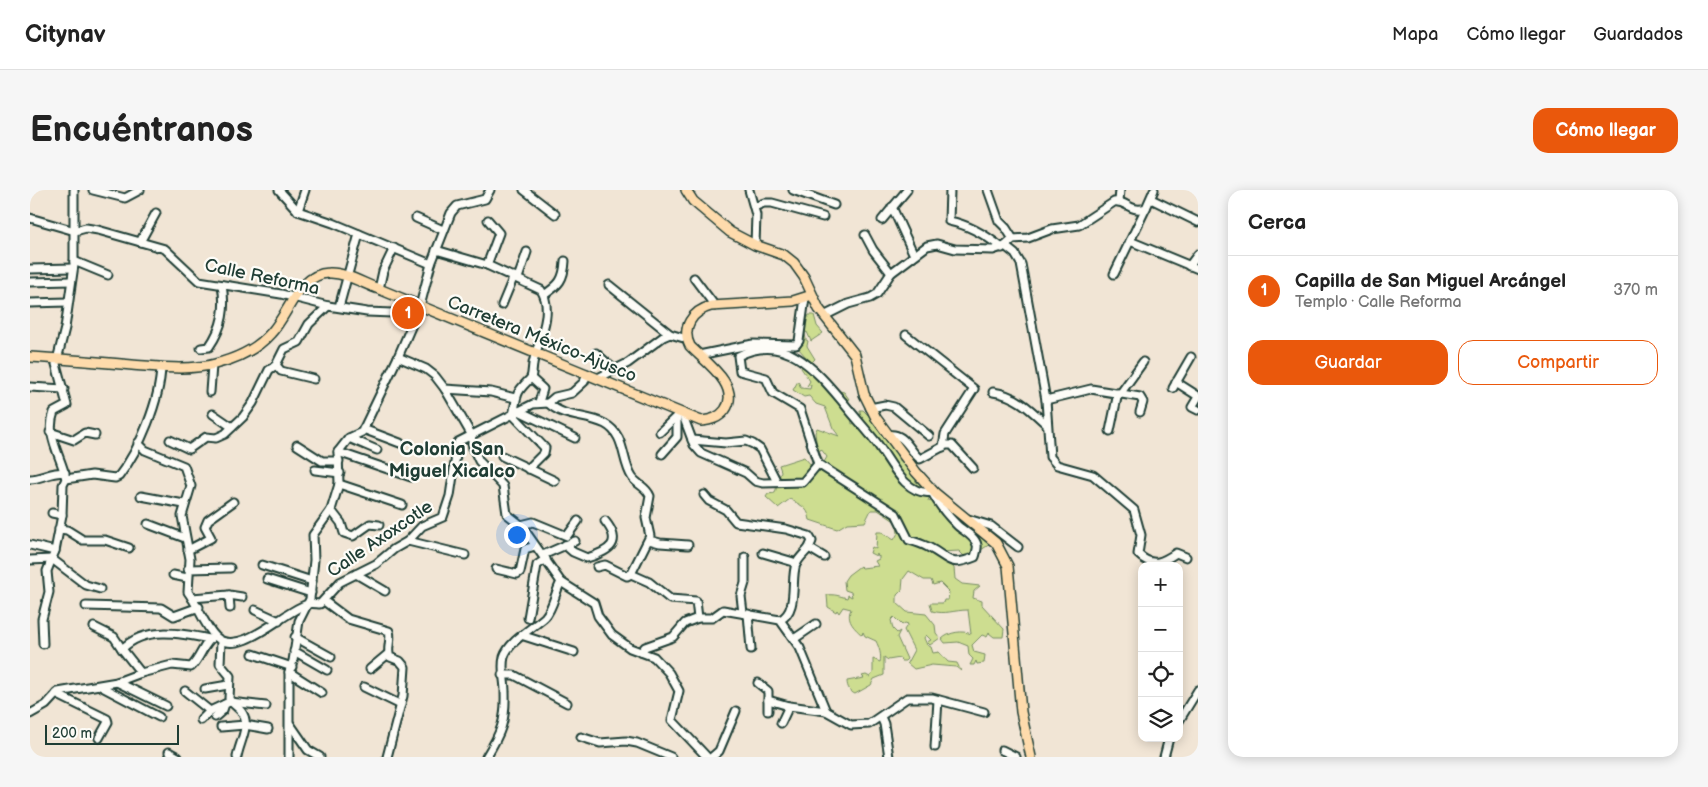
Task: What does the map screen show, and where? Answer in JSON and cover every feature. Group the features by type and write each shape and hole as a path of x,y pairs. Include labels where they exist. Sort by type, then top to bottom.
{"main road":[{"path":"686,190 693,201 737,237 790,259 799,269 809,296 855,355 870,408 888,435 930,488 991,538 1007,560 1021,712 1031,757"},
{"name":"Carretera México-Ajusco","path":"30,357 186,369 212,365 246,353 259,344 271,333 294,298 308,281 318,275 330,273 379,289 536,352 680,414 701,420 710,420 720,415 727,408 729,398 728,387 687,339"},
{"path":"687,339 687,328 690,319 700,310 715,306 784,302 809,296"}],"street":[{"path":"43,644 42,619 44,608 48,602 47,571 55,551 62,515 62,494 66,476 50,432 54,412 67,405 58,372 57,358 62,344 74,264 74,190"},
{"path":"93,190 126,198 140,190"},
{"path":"279,190 298,211 431,264"},
{"path":"298,211 305,190"},
{"path":"289,757 290,670 295,637 299,621 308,604 311,593 314,560 313,535 331,510 339,484 338,452 348,438 363,429 398,357 420,306 431,264 443,230 454,209 485,199 490,190"},
{"path":"524,190 555,214"},
{"path":"749,190 756,222 755,245"},
{"path":"793,190 834,205"},
{"path":"882,220 907,190"},
{"path":"950,190 949,221 963,224 979,232 1015,254 1021,264 1046,400 1050,457 1057,465 1094,474 1134,510 1141,535 1138,554 1141,557 1158,563 1166,561 1176,553 1186,557"},
{"path":"988,190 999,222 1006,228 1013,239"},
{"path":"1119,201 1120,190"},
{"path":"1114,274 1154,190"},
{"path":"1150,199 1198,222"},
{"path":"824,316 848,304 870,298 876,294 891,273 927,246 937,244 955,249 1004,247 1013,239 1028,238 1052,229 1079,225 1114,202 1119,201 1132,209 1146,208"},
{"path":"754,207 764,203 772,203 824,218"},
{"path":"892,207 914,255"},
{"path":"140,242 156,213"},
{"name":"Calle Reforma","path":"30,218 75,231 86,228 98,230 165,249 189,271 194,279 281,294 328,306 392,313 413,322"},
{"path":"416,218 443,230"},
{"path":"487,265 499,232 488,220"},
{"path":"339,307 359,234"},
{"path":"865,235 873,250 891,273"},
{"path":"1130,241 1198,269"},
{"path":"379,289 383,271 394,248"},
{"path":"436,250 487,265 516,277 541,290 544,295 546,318 531,378 523,385 515,398 516,413 545,448 544,453 528,469"},
{"path":"502,305 527,252"},
{"path":"1190,266 1198,254"},
{"path":"544,295 560,284 564,276 565,261"},
{"path":"30,269 74,264 108,274"},
{"path":"694,278 715,306"},
{"path":"30,282 71,281"},
{"path":"201,348 209,346 220,329 223,311 222,285"},
{"path":"609,285 670,334 687,339"},
{"path":"699,355 753,344 796,345 799,341 809,296"},
{"path":"30,302 68,302"},
{"path":"170,440 189,450 206,438 219,437 232,428 250,407 269,370 276,365 284,349 299,342 309,324 328,306"},
{"path":"598,378 615,370 670,334"},
{"path":"906,335 974,389 945,434 943,447"},
{"path":"758,349 778,349 798,356 817,371 876,442 899,476 918,491 930,488 939,505 959,527 974,539 978,546 976,557 954,562 945,560 927,546 909,540 896,514 818,464 800,409 773,393 766,378 740,370 738,356 758,349"},
{"path":"596,353 615,370"},
{"path":"398,357 426,369 435,376 445,389 470,434 473,448 479,461 503,486 507,514 521,525 561,582 594,603 602,623 620,642 654,657 676,681 679,691 672,720 706,757"},
{"path":"1190,357 1174,385 1198,396 1192,407 1198,410"},
{"path":"1110,431 1119,393 1143,362"},
{"path":"210,392 212,365"},
{"path":"276,365 281,371 314,379"},
{"path":"30,479 40,479 58,472 66,476 92,475 116,478 119,476 138,443 159,393 161,367"},
{"path":"548,403 555,397 572,393 584,382 588,374"},
{"path":"531,378 543,389 539,402"},
{"path":"30,387 64,389"},
{"path":"445,389 491,392 515,398"},
{"path":"1046,400 1086,389 1119,393 1143,399 1140,412"},
{"path":"993,392 1007,394 1022,402 1047,425"},
{"path":"470,434 483,431 539,402 548,403 562,413 604,424 613,430 623,449 631,476 644,486 650,496 646,518 650,533 649,540 631,574"},
{"path":"870,408 885,405 894,407 929,436"},
{"path":"516,413 575,438"},
{"path":"213,414 232,428"},
{"path":"660,432 680,414"},
{"path":"680,414 692,440 701,453 746,474 755,481 763,483 803,482 818,464"},
{"path":"662,454 677,437 680,414"},
{"path":"363,429 400,443"},
{"path":"50,432 74,440 85,433 96,435"},
{"name":"Calle Axoxcotle","path":"221,641 235,642 260,633 308,604 320,604 324,601 326,595 340,582 376,564 394,549 408,541 422,526 443,517 450,496 456,447 463,437 470,434"},
{"path":"888,435 894,434 902,438 920,459 943,447 952,445 973,468"},
{"path":"348,438 376,450"},
{"path":"692,440 726,443 746,441 753,444 760,449 777,482"},
{"path":"138,443 145,450 184,466 191,486 184,504 182,516 188,550 188,592 199,607 212,638"},
{"path":"297,445 322,461 339,461"},
{"path":"338,452 411,477"},
{"path":"502,456 555,481"},
{"path":"315,470 340,473"},
{"path":"339,484 402,505"},
{"path":"704,495 709,501 726,510 736,522 786,529 809,536 812,541 809,548 797,562 791,605 788,613 780,620"},
{"path":"141,496 184,504"},
{"path":"188,550 211,538 205,527 208,520 233,502"},
{"path":"331,510 341,523 344,534 353,536 370,524 379,525"},
{"path":"52,513 62,515"},
{"path":"968,519 991,526 1018,547"},
{"path":"521,525 533,522 567,536 578,521"},
{"path":"565,545 573,552 587,558 602,553 613,543 615,538 613,531 605,521"},
{"path":"148,524 185,538"},
{"path":"59,529 67,530 83,540 105,540 129,548"},
{"path":"649,540 688,546"},
{"path":"408,541 465,554"},
{"path":"528,618 538,565 545,557 575,541"},
{"path":"30,545 55,551"},
{"path":"496,569 517,574 520,572 525,549 535,546"},
{"path":"809,548 824,557"},
{"path":"763,553 797,562"},
{"path":"745,558 745,583 741,596 751,649"},
{"path":"30,560 52,559 86,585 100,588"},
{"path":"262,565 312,581"},
{"path":"597,567 605,565 627,576 631,574 649,582 670,599 696,600 698,618"},
{"path":"188,569 230,568"},
{"path":"356,574 385,591"},
{"path":"172,575 187,578"},
{"path":"267,580 311,593"},
{"path":"486,757 499,738 502,727 505,690 502,675 506,654 547,615 561,582"},
{"path":"192,598 229,595 242,597"},
{"path":"229,595 230,608"},
{"path":"324,601 348,619 389,631 388,654 370,668"},
{"path":"86,606 161,608 174,616 199,607"},
{"path":"255,610 279,621"},
{"path":"641,652 646,646 673,637 685,623 698,618 712,618 723,610 780,620 806,659 812,681 826,711"},
{"path":"794,639 816,624"},
{"path":"94,628 114,636 141,673"},
{"path":"122,649 134,641 156,633 185,634 221,641 220,664 230,676 228,703 223,710 200,720"},
{"path":"524,636 574,652"},
{"path":"295,637 331,657"},
{"path":"30,714 38,711 54,696 117,682 141,673 172,666 191,667 212,638"},
{"path":"294,651 328,670"},
{"path":"253,654 290,670 322,693"},
{"path":"387,757 401,705 405,667 388,654"},
{"path":"502,675 514,675 567,704"},
{"path":"117,682 166,706"},
{"path":"758,683 768,690 768,711"},
{"path":"205,689 228,685"},
{"path":"100,686 159,716"},
{"path":"364,687 401,705"},
{"path":"1183,714 1198,690"},
{"path":"186,691 212,714"},
{"path":"54,696 107,719 108,722 99,738"},
{"path":"768,700 789,706 826,711 845,722 860,726 869,724 881,717 907,698 938,700 984,712"},
{"path":"935,747 938,700"},
{"path":"228,703 266,706"},
{"path":"228,703 243,713 245,725 237,757"},
{"path":"781,723 789,706"},
{"path":"712,757 719,751 736,711"},
{"path":"881,717 884,724 889,757"},
{"path":"290,724 308,750 320,757"},
{"path":"221,727 245,725 268,729"},
{"path":"581,737 600,743 626,741 637,743 671,757"},
{"path":"1164,757 1168,742"},
{"path":"1002,750 1016,757"},
{"path":"169,752 178,757"}],"green space":[{"path":"809,315 814,315 817,326 823,333 811,341 807,332 805,333 806,340 808,341 807,346 815,359 812,362 813,375 829,387 844,392 849,399 847,414 851,417 852,424 861,422 860,410 863,410 874,421 895,450 898,459 916,471 916,482 923,484 930,495 928,501 945,506 957,518 967,519 974,530 990,540 990,544 981,550 980,557 966,558 959,551 940,552 954,568 955,579 962,584 980,586 974,591 973,598 982,601 982,605 1004,629 1003,637 994,637 989,633 987,637 982,635 972,645 974,652 985,655 984,663 977,664 976,661 974,665 970,665 973,659 969,655 968,646 958,642 945,643 942,639 956,632 971,634 968,610 932,611 930,603 943,603 944,600 948,600 949,592 940,583 933,585 931,580 924,580 909,571 903,579 902,590 897,595 897,603 907,612 926,614 935,625 936,633 940,638 930,645 927,642 931,640 926,635 924,638 927,645 931,647 933,653 939,652 948,662 957,663 961,671 956,667 932,665 914,669 907,663 914,650 904,630 908,624 902,625 894,617 891,620 893,629 897,633 900,631 897,637 907,659 905,661 901,661 900,658 888,660 884,657 884,675 874,679 871,685 855,694 848,687 847,681 864,678 862,676 866,675 870,677 873,673 873,659 880,662 880,652 876,641 865,636 863,632 862,635 853,626 849,617 851,609 843,607 839,613 837,610 836,612 828,607 827,595 847,598 848,595 852,597 851,592 845,590 844,581 848,575 860,566 862,568 878,566 875,561 879,559 879,556 870,553 872,547 876,549 877,532 882,532 894,540 898,533 896,522 878,510 871,510 865,522 847,523 837,529 810,520 805,509 790,499 778,508 766,497 768,494 775,493 781,471 779,465 804,457 812,466 823,464 827,457 821,449 818,453 823,459 819,458 814,450 817,448 815,433 817,428 839,436 833,428 825,407 816,404 809,396 804,397 793,390 798,381 801,388 810,389 811,385 807,386 810,381 801,368 806,357 798,348 800,335"}],"place":[{"name":"Capilla de San Miguel Arcángel","path":"408,313"}],"district":[{"name":"Colonia San Miguel Xicalco","path":"452,460"}]}
